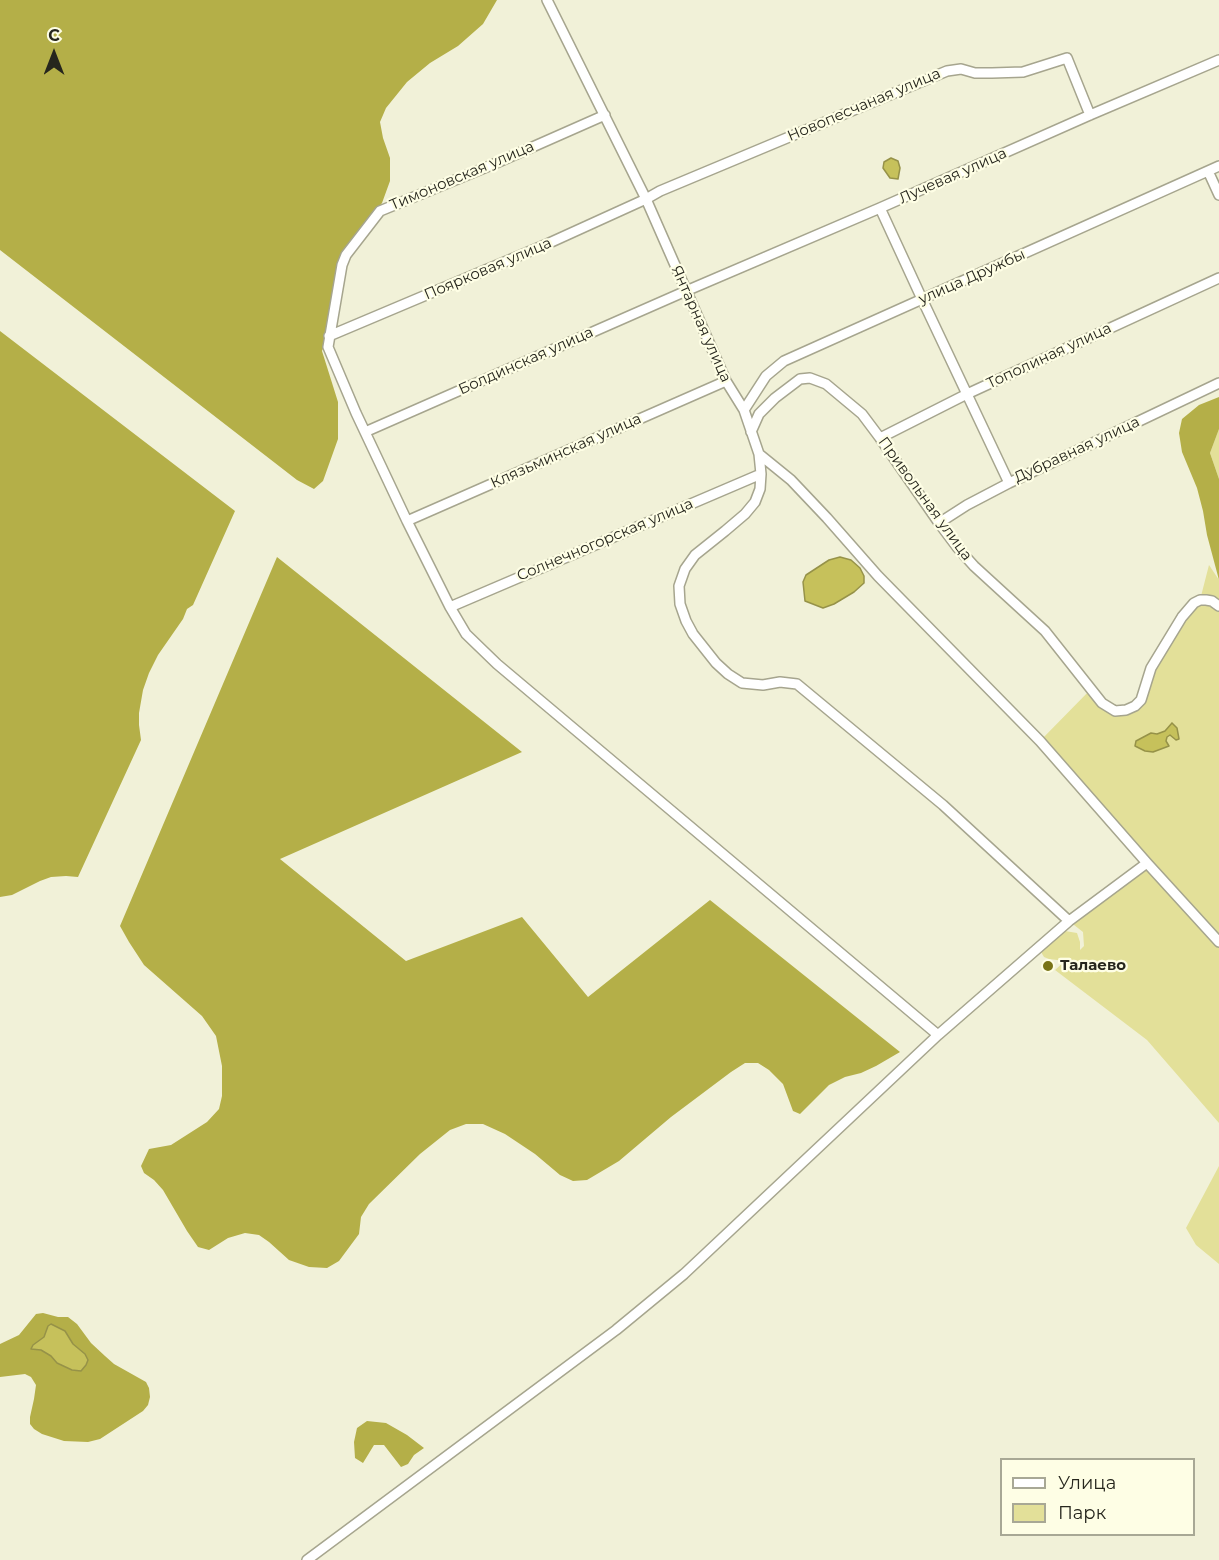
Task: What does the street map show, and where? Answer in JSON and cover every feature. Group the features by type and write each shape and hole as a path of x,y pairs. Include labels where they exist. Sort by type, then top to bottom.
{"street":[{"name":"Янтарная улица","path":"547,0 646,199 726,381 744,410 759,454 761,474 756,502 732,526 695,555 685,569 679,586 680,604 693,634 716,663 742,683 797,684 943,805 1069,921"},
{"name":"Новопесчаная улица","path":"646,199 660,191 947,71 961,69 992,74 1023,72 1067,58 1090,115"},
{"name":"Лучевая улица","path":"686,291 1219,60"},
{"name":"Тимоновская улица","path":"329,336 346,255 380,211 605,115"},
{"name":"улица Дружбы","path":"744,410 766,376 784,361 1219,166"},
{"path":"1209,171 1219,195"},
{"name":"Поярковая улица","path":"329,336 547,244 646,199"},
{"path":"880,208 1009,483"},
{"name":"Тополиная улица","path":"880,438 967,394 1219,278"},
{"name":"Болдинская улица","path":"365,432 686,291"},
{"path":"329,336 328,347 365,432 407,521 466,634 497,664 938,1035"},
{"name":"Привольная улица","path":"751,432 759,414 800,379 810,378 826,384 862,414 957,547 974,566 1045,631 1102,703 1115,711 1126,710 1141,700 1148,676 1171,634 1194,603 1200,600 1212,601 1219,606"},
{"name":"Клязьминская улица","path":"407,521 726,381"},
{"name":"Дубравная улица","path":"939,523 1009,483 1219,383"},
{"path":"759,454 791,480 878,576 1040,741 1219,942"},
{"name":"Солнечногорская улица","path":"450,607 761,474"},
{"path":"308,1560 616,1330 684,1274 938,1035 1069,921 1147,863"}],"green space":[{"path":"1219,429 1219,479 1210,453"},
{"path":"1209,565 1219,580 1219,1123 1147,1040 1055,970 1065,961 1049,959 1041,952 1065,931 1077,933 1080,950 1084,946 1083,932 1069,921 1147,863 1040,741 1091,689 1102,703 1126,710 1143,695 1182,617 1200,600"},
{"path":"1219,1166 1219,1264 1196,1245 1186,1228"}],"shaded area":[{"path":"0,0 497,0 483,24 458,46 430,63 407,82 386,108 380,122 390,158 390,181 382,203 363,228 344,260 329,334 322,351 338,402 338,439 323,481 314,489 297,480 0,250"},
{"path":"891,158 898,161 900,168 898,179 890,178 883,168 884,162"},
{"path":"0,331 235,511 193,605 187,609 149,673 139,713 141,740 78,877 51,877 12,895 0,897"},
{"path":"1219,397 1219,429 1210,453 1219,479 1219,580 1197,488 1182,452 1179,433 1182,419 1199,405"},
{"path":"277,557 522,752 280,859 406,961 522,917 588,997 710,900 900,1052 861,1073 845,1077 829,1085 800,1114 793,1111 783,1084 769,1070 758,1063 745,1063 671,1117 619,1161 587,1180 573,1181 560,1175 535,1154 505,1134 483,1124 466,1124 450,1130 420,1154 369,1204 361,1217 359,1234 339,1261 327,1268 309,1267 289,1260 259,1235 245,1233 228,1238 209,1250 198,1247 163,1190 144,1173 141,1166 149,1149 171,1145 207,1122 219,1109 222,1096 222,1066 216,1036 202,1016 144,965 120,926"},
{"path":"840,557 851,560 860,568 864,576 864,583 854,592 823,608 805,601 803,582 806,575 829,560"},
{"path":"1172,723 1177,728 1179,739 1176,740 1170,735 1167,737 1166,741 1169,746 1153,752 1135,746 1136,741 1151,733 1157,734 1165,731"},
{"path":"36,1314 68,1317 114,1364 146,1382 150,1397 143,1411 100,1439 88,1442 64,1441 34,1429 30,1424 30,1417 36,1385 31,1377 25,1374 0,1377 0,1344 19,1335"},
{"path":"51,1324 65,1331 73,1344 85,1354 88,1360 81,1371 72,1370 57,1363 41,1350 31,1349 44,1337"},
{"path":"367,1421 386,1423 424,1448 414,1455 408,1464 401,1467 384,1445 374,1445 363,1463 355,1458 354,1442 357,1428"}],"place":[{"name":"Талаево","path":"1048,966"}]}
